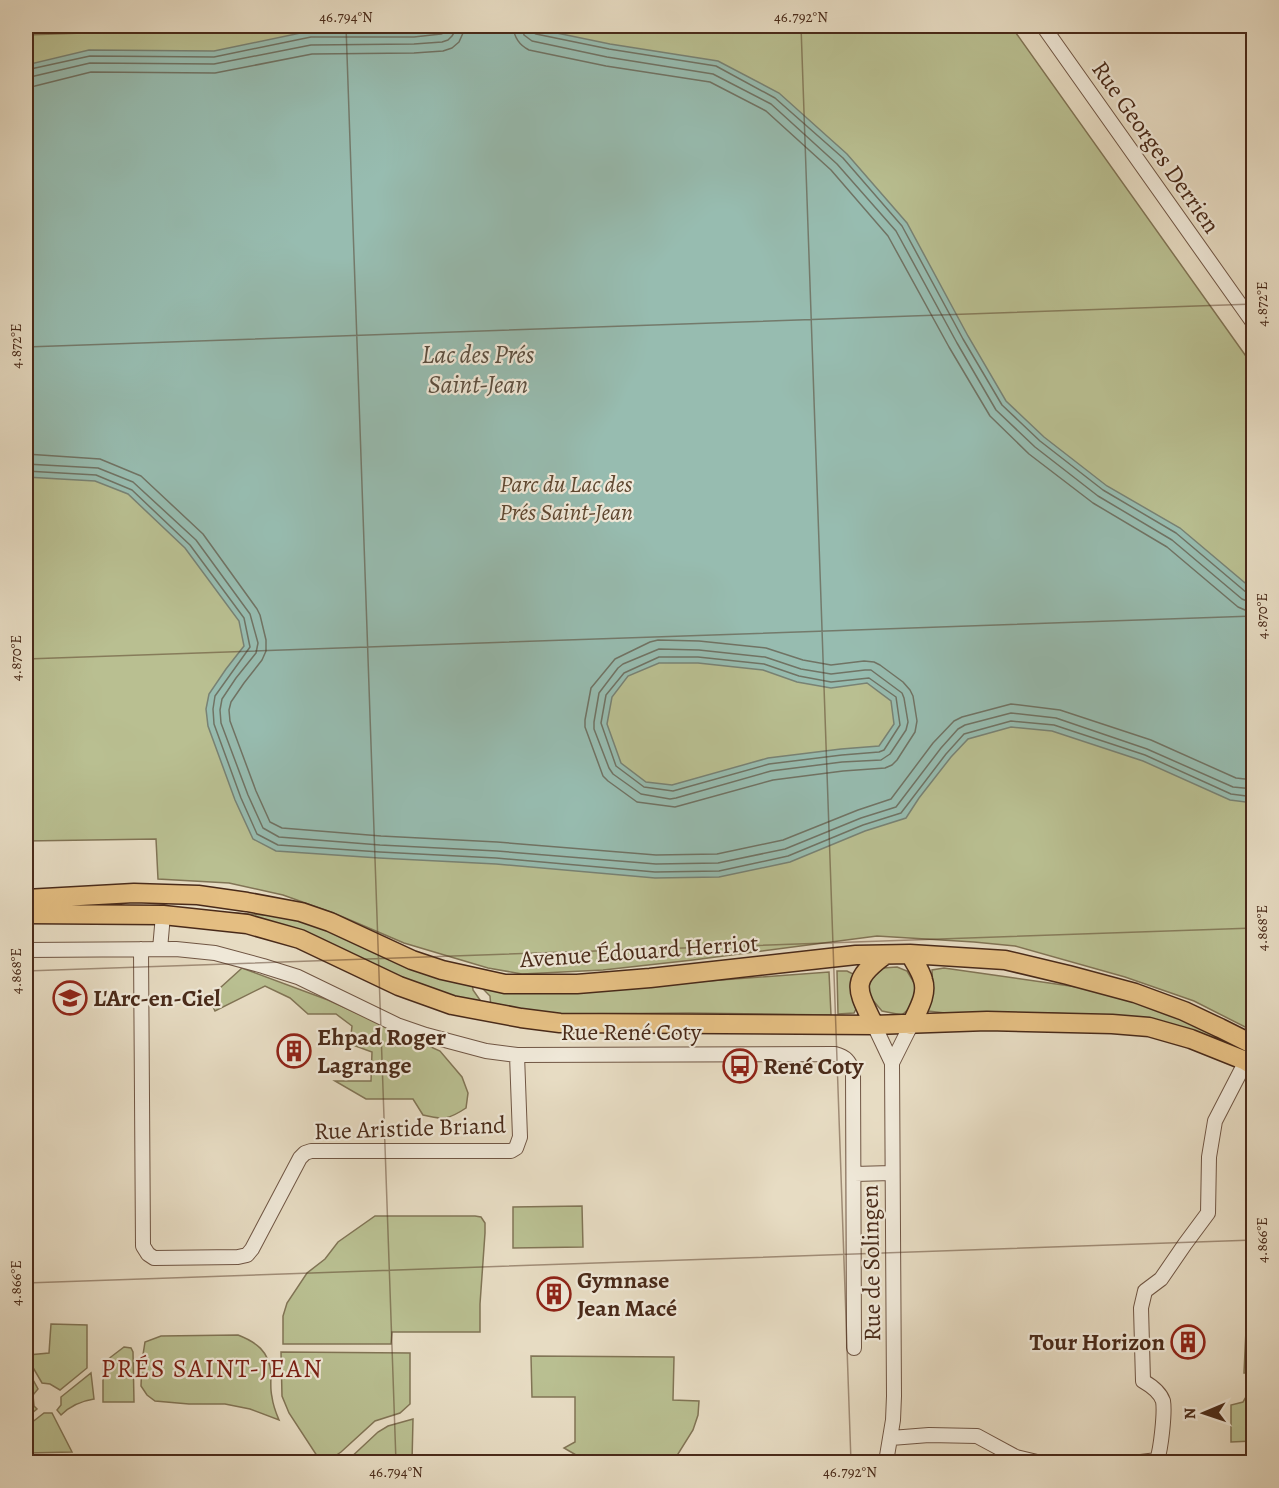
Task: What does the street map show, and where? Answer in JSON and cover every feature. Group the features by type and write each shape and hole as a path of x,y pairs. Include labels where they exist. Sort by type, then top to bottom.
{"main road":[{"name":"Avenue Édouard Herriot","path":"26,899 134,893 198,895 247,902 301,912 330,922 411,960 442,970 505,984 577,984 651,978 856,955 910,954 1005,960 1135,993 1184,1011 1220,1028 1251,1058"},
{"path":"26,915 163,915 247,924 300,939 399,986 452,1005 560,1023 911,1025 987,1021 1112,1024 1149,1027 1251,1058"},
{"path":"910,954 923,979 924,986 924,996 911,1025"},
{"path":"874,1025 859,990 859,982 870,966 885,955"}],"street":[{"name":"Rue Georges Derrien","path":"1043,26 1254,324"},
{"path":"160,949 163,915"},
{"name":"Rue Aristide Briand","path":"141,949 143,1246 154,1258 247,1255 300,1158 311,1151 511,1151 516,1148 520,1137 517,1055"},
{"name":"Rue René Coty","path":"26,950 160,949 215,953 298,977 397,1025 486,1051 517,1055 835,1054 843,1056 853,1071 854,1348"},
{"name":"Rue de Solingen","path":"874,1025 892,1063 894,1385 893,1420 886,1462"},
{"name":"Rue de Solingen","path":"892,1063 911,1025"},
{"path":"1142,1462 1157,1460 1160,1450 1163,1408 1162,1399 1154,1388 1143,1381 1141,1308 1145,1291 1161,1279 1209,1214 1209,1157 1215,1121 1251,1058"},
{"path":"854,1174 892,1173"},
{"path":"891,1438 929,1435 977,1436 1016,1457 1037,1462"}],"green space":[{"name":"Lac des Prés Saint-Jean","path":"26,26 1011,26 1253,366 1253,1031 1194,1001 1125,977 1015,946 974,942 877,936 603,970 522,974 488,968 404,943 336,914 283,895 229,883 158,879 156,839 26,841 26,683 30,682 31,496 26,495"},
{"path":"234,913 294,917 472,980 473,990 480,1000 480,1005 454,1001 296,932"},
{"path":"897,967 907,971 916,986 914,1004 902,1015 882,1011 871,998 868,990 870,980 883,968"},
{"path":"242,968 328,1000 440,1051 462,1077 468,1093 466,1108 450,1117 430,1117 423,1115 413,1099 366,1099 335,1081 371,1081 372,1052 350,1044 352,1026 336,1014 308,1014 290,998 265,986 215,1011 209,998"},
{"path":"944,968 1084,988 1138,1001 1216,1035 1212,1041 1137,1017 928,1011 933,990 932,970"},
{"path":"837,971 847,971 853,974 853,999 856,1009 854,1013 838,1014"},
{"path":"829,972 831,1015 562,1014 491,1008 490,996 483,989 482,984 695,982"},
{"path":"582,1206 583,1247 513,1248 513,1207"},
{"path":"375,1216 481,1217 485,1223 485,1233 480,1332 392,1332 391,1344 283,1344 283,1316 287,1303 307,1273 325,1259 338,1242"},
{"path":"51,1324 87,1325 87,1368 60,1390 50,1384 42,1383 28,1359 28,1355 49,1353"},
{"path":"1246,1330 1253,1333 1253,1373 1244,1373"},
{"path":"238,1335 256,1344 268,1359 272,1400 279,1420 250,1409 225,1404 155,1401 141,1386 145,1342 161,1336"},
{"path":"124,1347 131,1348 133,1352 134,1402 103,1402 103,1363"},
{"path":"281,1352 410,1353 410,1404 400,1413 375,1421 341,1452 326,1462 321,1462 289,1413 282,1396"},
{"path":"531,1356 674,1357 673,1400 699,1401 698,1415 693,1430 673,1462 588,1462 564,1448 575,1442 575,1397 532,1397"},
{"path":"26,1367 38,1389 33,1395 34,1406 37,1409 26,1418"},
{"path":"91,1373 94,1399 76,1404 61,1415 57,1410 61,1405 61,1397"},
{"path":"1254,1382 1253,1441 1231,1442 1231,1405 1243,1402"},
{"path":"44,1413 52,1413 72,1452 26,1453 26,1427"},
{"path":"413,1419 412,1462 346,1462 378,1432 388,1426"}],"water":[{"name":"Lac des Prés Saint-Jean","path":"478,26 523,26 610,44 718,61 779,93 847,154 907,223 1006,401 1044,437 1107,486 1180,528 1251,588 1253,592 1253,803 1230,800 1143,761 1052,731 1011,727 968,739 951,757 906,818 865,831 790,862 719,877 655,878 496,864 276,851 253,839 235,800 208,726 206,709 209,694 244,646 239,621 185,548 128,494 95,481 26,477 26,65 89,50 214,51 310,31 414,31","holes":["659,663 698,663 763,670 797,682 831,688 867,683 891,701 894,724 879,746 768,758 672,785 646,782 621,763 607,724 612,697 628,676"]}],"place":[{"name":"L'Arc-en-Ciel","path":"70,998"},
{"name":"Ehpad Roger Lagrange","path":"294,1051"},
{"name":"René Coty","path":"740,1066"},
{"name":"Gymnase Jean Macé","path":"554,1294"},
{"name":"Tour Horizon","path":"1188,1342"}],"district":[{"name":"PRÉS SAINT-JEAN","path":"212,1368"}],"park label":[{"name":"Parc du Lac des Prés Saint-Jean","path":"566,498"}]}
